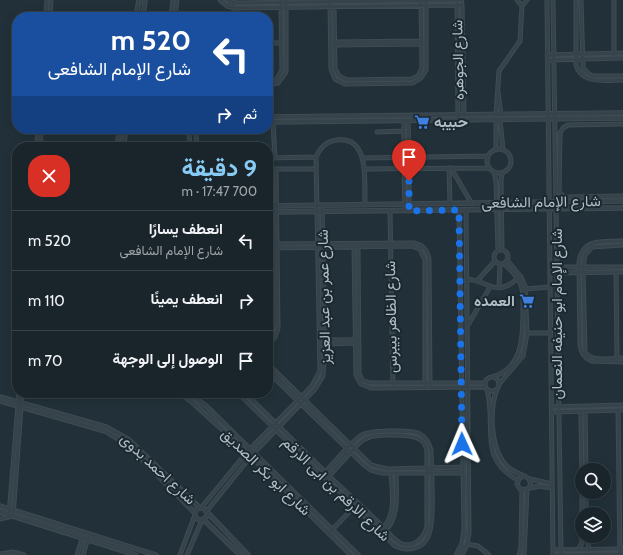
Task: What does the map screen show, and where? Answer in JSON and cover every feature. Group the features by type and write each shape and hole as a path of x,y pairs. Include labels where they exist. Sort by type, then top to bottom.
{"street":[{"path":"46,12 47,0"},
{"path":"50,12 51,0"},
{"path":"137,12 139,0"},
{"path":"144,12 145,0"},
{"path":"172,12 173,0"},
{"path":"176,12 178,0"},
{"path":"220,0 227,6 237,8 462,5"},
{"path":"227,0 237,3 281,1 462,0"},
{"path":"392,81 413,83 421,78 426,70 426,0"},
{"name":"شارع الجوهره","path":"457,0 458,120"},
{"name":"شارع الجوهره","path":"462,0 464,120"},
{"path":"517,0 522,6"},
{"path":"496,115 498,76 501,66 520,40 522,6 527,0"},
{"name":"شارع الإمام ابو حنيفه النعمان","path":"546,0 548,60 553,555"},
{"name":"شارع الإمام ابو حنيفه النعمان","path":"553,0 561,555"},
{"path":"576,0 577,69 585,78 593,80 623,80"},
{"path":"581,0 581,59 583,68 589,74 623,76"},
{"path":"614,0 614,58"},
{"path":"273,80 276,80 281,74 281,1"},
{"path":"273,84 278,83 284,77 286,72 286,1"},
{"path":"332,1 332,73 338,81 345,84 412,79 420,74 422,68 421,1"},
{"path":"332,44 426,42"},
{"path":"273,43 286,43"},
{"path":"547,55 623,53"},
{"path":"548,60 623,58"},
{"path":"498,90 501,115"},
{"path":"273,117 623,113"},
{"path":"387,116 387,121"},
{"path":"316,117 316,122"},
{"path":"365,205 363,158 361,152 353,144 337,140 326,144 316,157 275,158 274,122 623,118"},
{"path":"496,150 498,120"},
{"path":"498,120 503,150"},
{"path":"404,157 404,131 406,121"},
{"path":"406,121 409,157"},
{"path":"623,124 568,125 561,130 560,193 566,197 623,196"},
{"path":"377,132 404,131"},
{"path":"363,158 488,156 496,150 503,150 509,154 511,162 508,169 502,173 494,172 489,168 487,163 488,156"},
{"name":"شارع عمر بن عبد العزيز","path":"200,508 249,451 302,397 315,382 320,371 323,342 318,246 316,157"},
{"path":"450,168 472,204"},
{"path":"450,168 450,204"},
{"path":"364,169 489,168"},
{"path":"273,197 276,169 316,169"},
{"path":"404,169 407,205"},
{"path":"407,211 409,169"},
{"path":"494,172 500,204"},
{"path":"500,250 500,181 502,173"},
{"path":"602,196 602,201"},
{"path":"609,196 609,201"},
{"name":"شارع الإمام الشافعى","path":"273,206 500,204 623,201"},
{"name":"شارع عمر بن عبد العزيز","path":"206,512 252,454 305,400 318,385 323,376 322,206"},
{"name":"شارع الإمام الشافعى","path":"273,212 623,208"},
{"path":"456,555 462,543 464,534 459,210"},
{"path":"462,555 467,544 469,534 466,210"},
{"name":"شارع الظاهر بيبرس","path":"390,211 393,388"},
{"path":"273,217 278,244 278,328 273,339"},
{"path":"622,362 618,359 590,358 585,352 581,253 587,245 596,242 623,241"},
{"path":"273,332 273,244 323,246 418,244 426,250 429,260 430,385"},
{"path":"354,245 357,342 359,373 362,380 370,383 467,385 486,386 492,391 497,389"},
{"path":"358,245 356,375 358,381 367,388 393,388 425,385"},
{"path":"390,245 416,247 423,252 425,260 425,385"},
{"path":"581,267 585,255 592,248 623,245"},
{"path":"273,248 318,246"},
{"path":"500,250 507,253 507,260 521,277 525,289 527,332 522,356 500,383 497,389 494,402 494,434 496,449 506,466 523,476 552,486"},
{"path":"495,261 494,255 500,250"},
{"path":"502,263 507,260"},
{"path":"495,261 502,263 518,278 522,292 523,332 521,348 515,360 509,366 499,374 488,378 486,386 492,452 502,469 518,480"},
{"path":"478,280 495,261"},
{"path":"499,288 502,263"},
{"path":"557,267 623,267"},
{"path":"616,272 618,359"},
{"path":"557,273 623,272"},
{"path":"466,279 478,280 490,288 499,288 506,287 518,278"},
{"path":"525,289 550,287"},
{"path":"466,327 475,310 490,288"},
{"path":"424,311 429,311"},
{"path":"527,332 550,333"},
{"path":"323,342 357,342"},
{"path":"618,359 622,362"},
{"path":"273,369 354,449 368,462 378,468 468,467"},
{"path":"273,377 351,452 372,470 391,474 468,472"},
{"path":"492,377 497,378 500,383"},
{"name":"شارع احمد بدوى","path":"0,398 105,431 117,437 128,445 195,514"},
{"path":"19,398 20,405"},
{"path":"9,515 11,510 21,398"},
{"name":"شارع ابو بكر الصديق","path":"186,398 249,451"},
{"name":"شارع ابو بكر الصديق","path":"195,398 206,406 351,555"},
{"name":"شارع الارقم بن ابى الارقم","path":"243,398 276,430 401,543 414,543 422,538 426,531 427,468 426,446 420,439 414,436 369,437 354,449 328,477"},
{"name":"شارع الارقم بن ابى الارقم","path":"250,398 324,474"},
{"name":"شارع احمد بدوى","path":"0,401 106,427 120,433 200,508"},
{"path":"551,407 623,405"},
{"path":"553,555 622,554 618,410"},
{"path":"551,412 623,410"},
{"path":"583,411 586,463"},
{"path":"582,463 583,411"},
{"name":"شارع الارقم بن ابى الارقم","path":"324,474 361,436 371,432 418,434 429,445 431,468 431,513 428,538 421,545 413,549 401,549 355,507 328,477"},
{"name":"شارع ابو بكر الصديق","path":"252,454 333,529 358,555"},
{"path":"381,532 391,524 396,513 396,473"},
{"path":"385,529 392,512 391,474"},
{"path":"518,480 523,476"},
{"path":"524,555 528,489 531,484 530,479"},
{"path":"518,480 518,486 522,490 521,547 519,555"},
{"path":"522,490 539,486 552,486"},
{"path":"329,533 358,504"},
{"path":"0,506 156,555"},
{"path":"180,555 195,514 200,508 206,512 206,517 203,520 187,555"},
{"path":"11,510 13,516"},
{"path":"0,512 136,555"},
{"name":"شارع احمد بدوى","path":"206,512 248,555"},
{"path":"195,514 197,518 203,520"},
{"path":"0,519 13,516"},
{"name":"شارع احمد بدوى","path":"203,520 240,555"},
{"path":"77,555 84,533"},
{"path":"83,555 89,534"},
{"path":"578,550 582,546 582,543"},
{"path":"588,543 590,550"},
{"path":"467,544 478,546 489,555"},
{"path":"553,550 621,549"},
{"path":"0,554 8,552 23,555"}],"place":[{"name":"حبيبه","path":"422,122"},
{"name":"العمده","path":"527,301"}],"route":[{"path":"409,181 409,211 459,210 462,444"}]}
